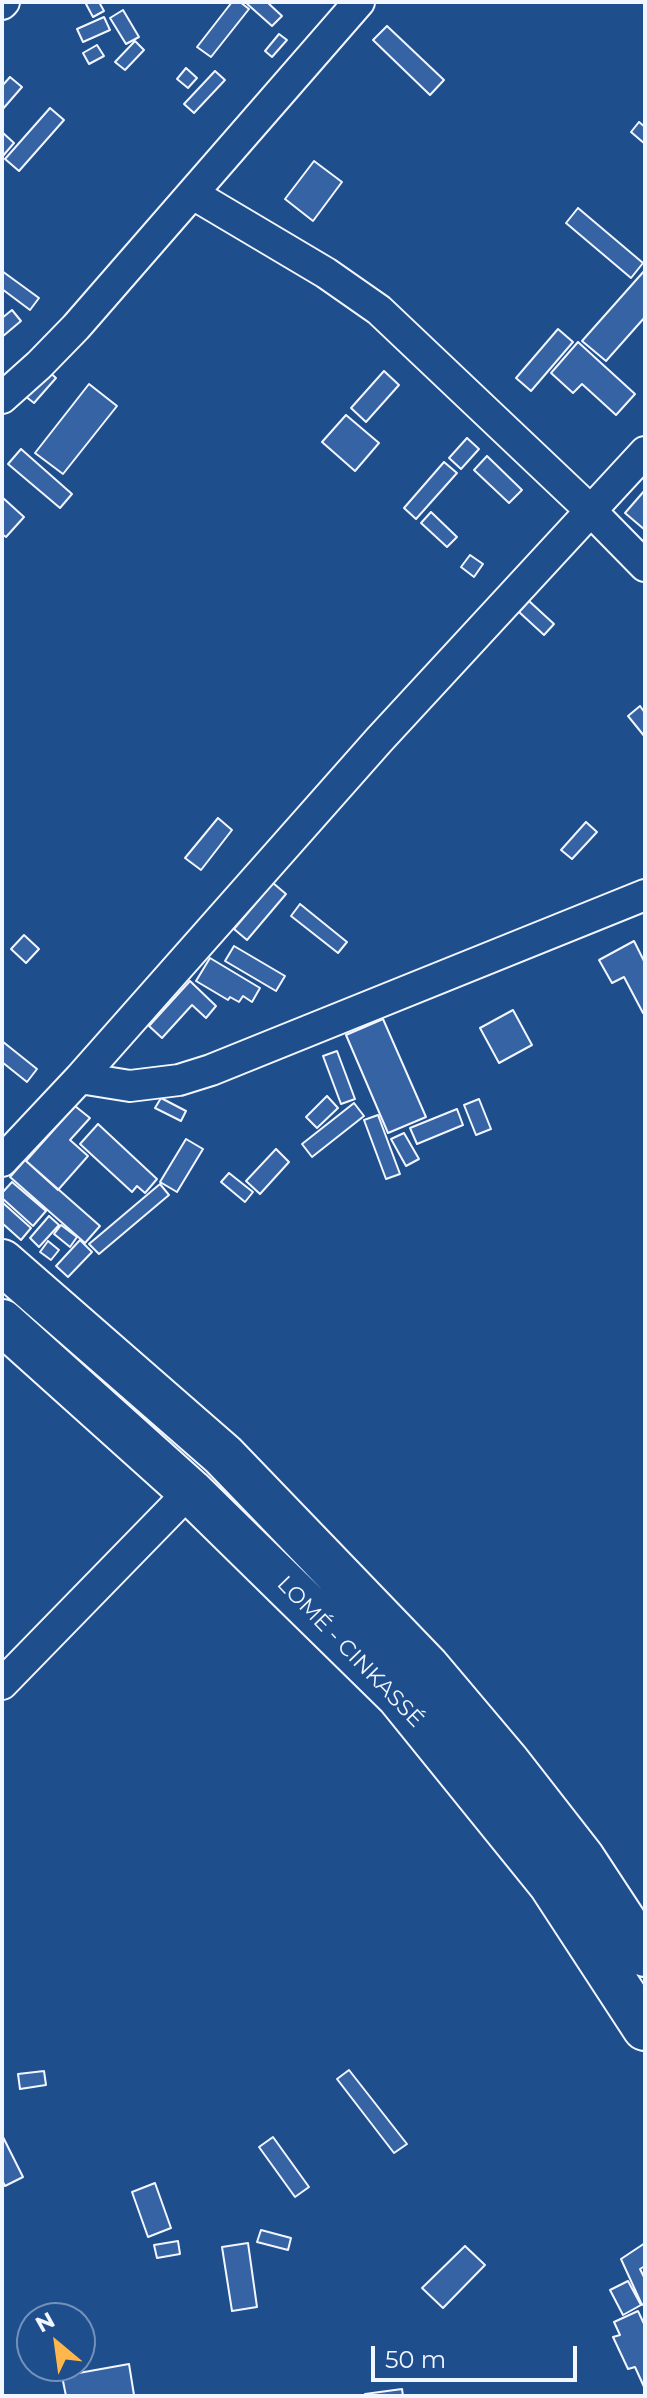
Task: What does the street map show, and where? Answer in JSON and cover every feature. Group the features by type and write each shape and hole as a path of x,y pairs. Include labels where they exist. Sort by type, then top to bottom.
{"highway":[{"name":"LOMÉ - CINKASSÉ","path":"2,1262 223,1455 427,1667 508,1763 582,1858 645,1954"},
{"name":"LOMÉ - CINKASSÉ","path":"2,1322 190,1491 398,1695 551,1884 645,2028"}],"street":[{"path":"2,398 76,327 359,2"},
{"path":"193,194 326,273 379,310 645,566"},
{"path":"2,1161 80,1078 379,740 645,452"},
{"path":"80,1078 130,1086 157,1085 211,1070 645,895"},
{"path":"2,1684 190,1491"}],"building":[{"path":"99,2 104,11 93,17 86,4"},
{"path":"232,2 240,2 249,9 211,57 197,47"},
{"path":"245,2 267,2 282,16 272,26"},
{"path":"123,10 139,37 126,44 110,18"},
{"path":"104,17 110,30 83,42 77,29"},
{"path":"387,26 444,80 430,95 373,40"},
{"path":"279,34 287,40 272,57 265,51"},
{"path":"135,41 144,50 125,70 115,62"},
{"path":"97,45 104,56 89,64 83,53"},
{"path":"186,68 197,78 188,88 177,79"},
{"path":"215,71 225,80 194,113 184,104"},
{"path":"10,77 22,87 2,110 2,86"},
{"path":"50,108 64,120 19,171 5,159"},
{"path":"639,122 645,127 645,144 631,132"},
{"path":"2,132 14,143 2,157"},
{"path":"314,161 342,182 313,221 285,199"},
{"path":"578,208 643,263 631,278 566,223"},
{"path":"645,270 645,317 606,361 582,341"},
{"path":"2,271 39,298 30,310 2,289"},
{"path":"12,310 21,321 2,337 2,318"},
{"path":"558,329 573,342 531,391 516,378"},
{"path":"578,342 635,394 616,415 582,384 573,393 551,373"},
{"path":"48,371 56,378 34,403 25,396"},
{"path":"384,371 399,385 366,422 351,408"},
{"path":"89,384 117,406 63,474 35,453"},
{"path":"346,415 379,443 355,471 322,442"},
{"path":"467,438 479,449 461,469 449,458"},
{"path":"21,449 72,494 60,508 8,464"},
{"path":"487,456 522,490 509,503 474,470"},
{"path":"444,462 457,473 416,519 404,508"},
{"path":"645,490 645,530 625,513"},
{"path":"2,497 24,517 6,537 2,534"},
{"path":"431,512 457,537 447,547 421,523"},
{"path":"470,555 483,564 474,577 461,567"},
{"path":"529,601 554,624 544,635 519,612"},
{"path":"640,706 645,713 645,737 628,716"},
{"path":"218,818 232,830 201,870 185,858"},
{"path":"586,822 597,832 572,859 561,850"},
{"path":"273,883 286,894 247,940 234,929"},
{"path":"300,904 347,942 338,953 291,916"},
{"path":"24,935 39,949 26,963 11,949"},
{"path":"634,941 645,963 643,1013 624,977 612,983 599,960"},
{"path":"234,946 285,976 276,991 225,961"},
{"path":"210,958 260,988 252,1002 243,996 239,1002 230,997 228,1000 196,981"},
{"path":"190,981 216,1006 206,1018 192,1005 162,1038 149,1026"},
{"path":"513,1010 532,1045 499,1063 480,1028"},
{"path":"383,1019 426,1117 388,1133 346,1035"},
{"path":"2,1041 37,1069 27,1082 2,1062"},
{"path":"337,1051 355,1099 341,1104 323,1056"},
{"path":"327,1096 338,1108 317,1128 306,1117"},
{"path":"161,1098 186,1111 181,1121 155,1108"},
{"path":"479,1099 491,1129 476,1135 464,1105"},
{"path":"354,1103 364,1116 312,1157 302,1144"},
{"path":"75,1106 90,1118 70,1140 88,1156 58,1190 26,1161"},
{"path":"457,1109 463,1125 417,1144 410,1128"},
{"path":"378,1115 400,1174 386,1179 364,1120"},
{"path":"98,1124 157,1179 145,1193 137,1186 132,1192 80,1144"},
{"path":"404,1133 419,1159 406,1166 391,1139"},
{"path":"186,1139 203,1149 177,1192 160,1182"},
{"path":"276,1149 289,1162 260,1194 246,1181"},
{"path":"25,1160 100,1226 85,1243 10,1177"},
{"path":"229,1173 253,1192 245,1202 221,1182"},
{"path":"12,1182 46,1211 33,1226 2,1198 2,1193"},
{"path":"160,1184 169,1195 99,1254 89,1244"},
{"path":"2,1202 31,1228 21,1240 2,1223"},
{"path":"49,1216 59,1225 39,1247 30,1238"},
{"path":"61,1225 77,1237 70,1247 54,1234"},
{"path":"80,1240 92,1252 68,1277 56,1266"},
{"path":"48,1241 59,1250 51,1260 40,1252"},
{"path":"349,2070 407,2144 394,2153 337,2079"},
{"path":"44,2071 46,2085 20,2089 18,2074"},
{"path":"2,2135 23,2177 5,2186 2,2180"},
{"path":"273,2137 309,2187 295,2197 259,2147"},
{"path":"155,2183 171,2228 148,2237 132,2192"},
{"path":"261,2230 291,2238 288,2250 257,2242"},
{"path":"178,2241 180,2254 157,2258 154,2245"},
{"path":"248,2243 257,2307 232,2311 222,2247"},
{"path":"645,2243 645,2266 640,2269 645,2279 645,2303 642,2305 621,2259"},
{"path":"465,2246 485,2265 443,2308 422,2288"},
{"path":"628,2281 641,2305 623,2315 610,2290"},
{"path":"638,2311 645,2326 645,2389 635,2367 628,2369 613,2337 620,2335 614,2322"},
{"path":"129,2364 134,2395 66,2396 63,2382 96,2382 96,2370"},
{"path":"402,2389 403,2396 365,2396 365,2394"}]}
